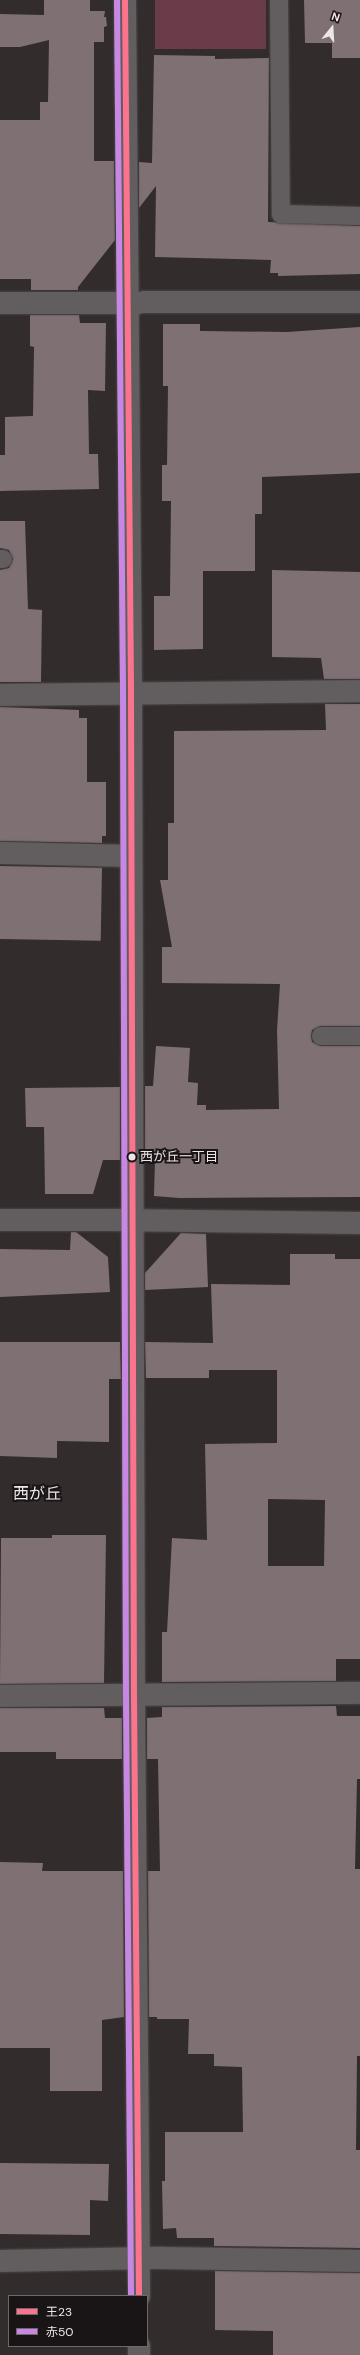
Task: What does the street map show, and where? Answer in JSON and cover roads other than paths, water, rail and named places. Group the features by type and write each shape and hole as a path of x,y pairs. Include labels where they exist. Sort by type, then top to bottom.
{"street":[{"path":"125,0 131,692 134,1695 139,2295"},
{"path":"0,303 360,302"},
{"path":"0,695 131,692 360,691"},
{"path":"0,853 131,856"},
{"path":"0,1220 132,1220 360,1224"},
{"path":"0,1696 360,1693"},
{"path":"0,2260 139,2258 360,2261"}],"lane":[{"path":"279,0 281,214 360,216"},
{"path":"322,1036 360,1036"}],"place":[{"name":"西が丘一丁目","path":"132,1157"}],"district":[{"name":"西が丘","path":"37,1494"}]}
